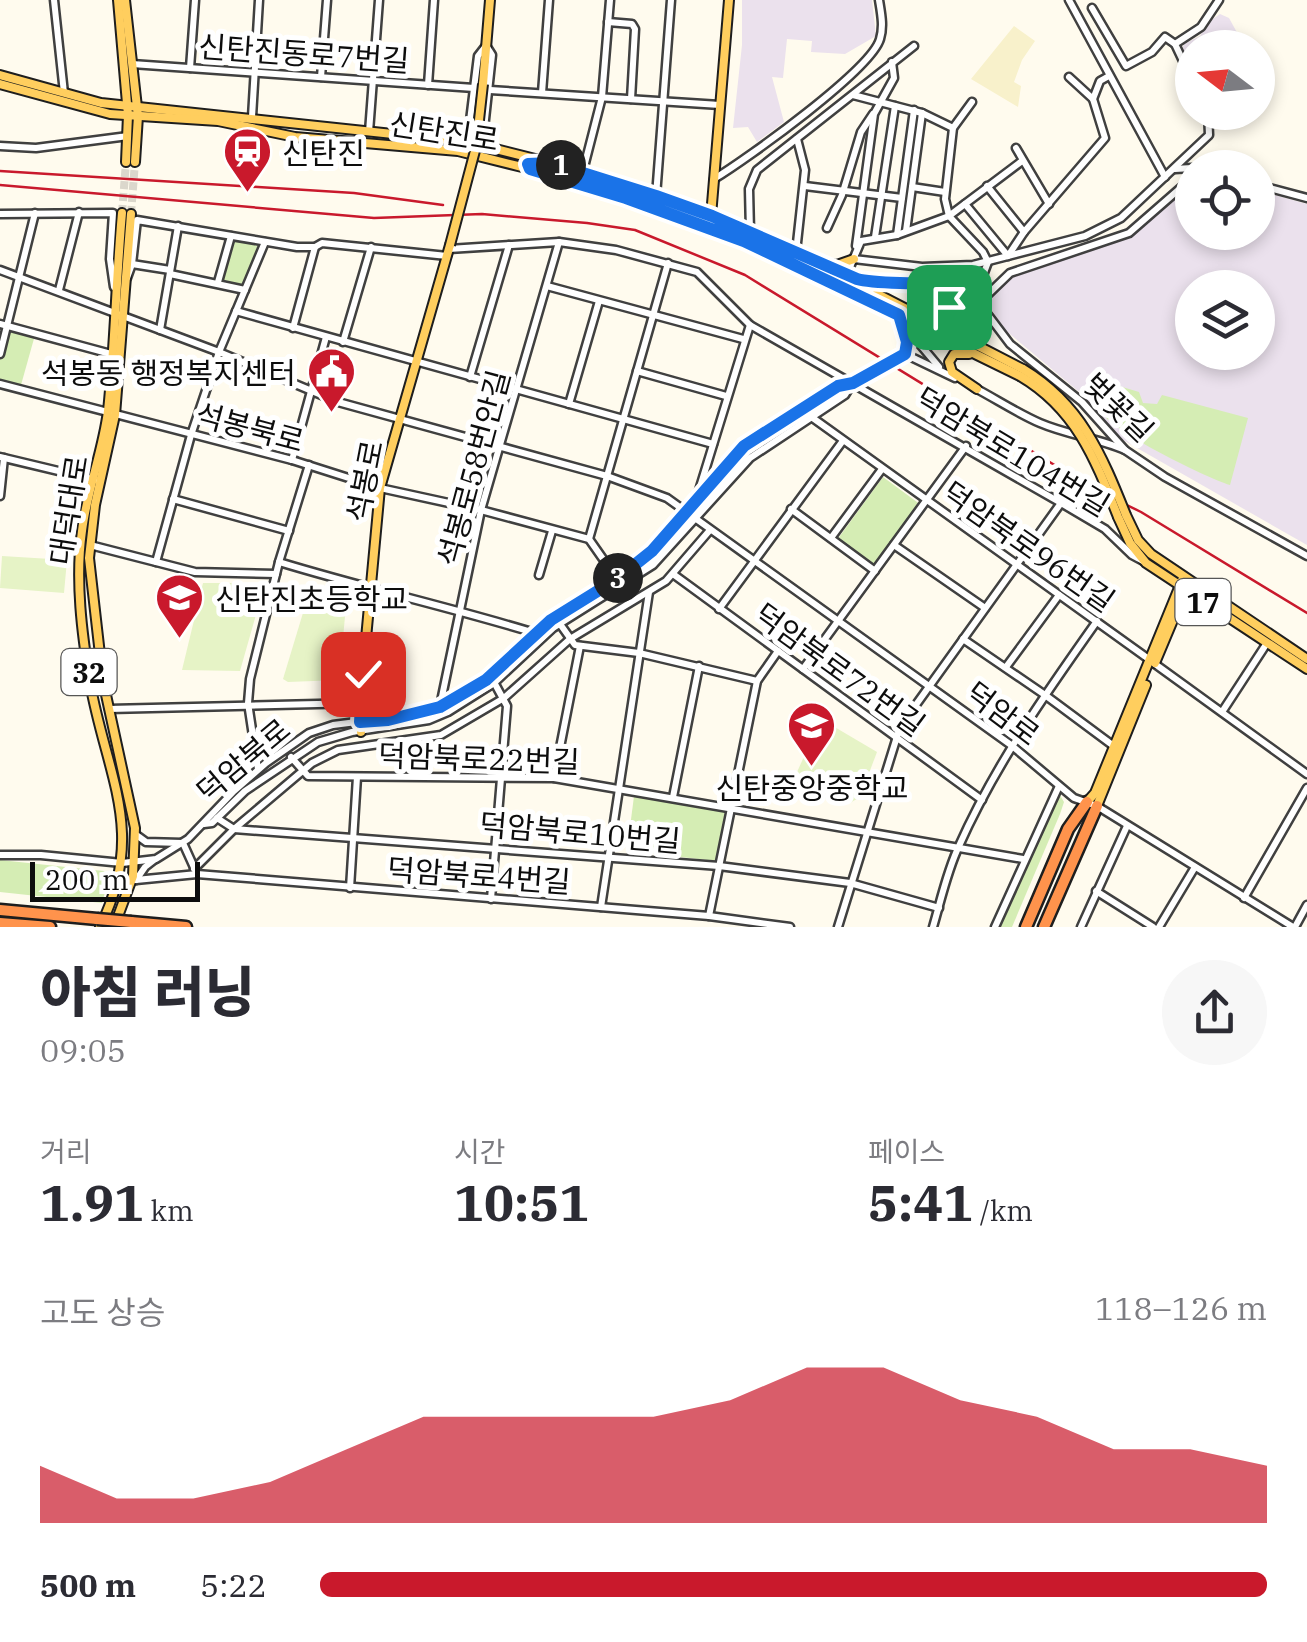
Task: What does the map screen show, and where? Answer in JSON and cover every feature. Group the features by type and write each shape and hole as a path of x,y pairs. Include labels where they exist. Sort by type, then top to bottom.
{"highway":[{"path":"1026,927 1068,829 1092,804"},
{"path":"1044,927 1092,804"},
{"path":"0,910 98,923 186,927"},
{"path":"0,923 50,927"}],"main road":[{"path":"122,0 126,88 132,111 128,136 131,162 132,111 132,64 122,0"},
{"name":"석봉로","path":"361,726 380,488 476,146 490,0"},
{"path":"712,216 728,0"},
{"name":"신탄진로","path":"0,75 132,111 228,122 295,136 466,153 530,169 626,198 744,241 901,319 1022,372"},
{"name":"신탄진로","path":"0,84 92,112 252,118 483,144 656,196 796,252 958,334 1022,372 1079,428 1130,543 1146,563 1307,660"},
{"path":"109,104 118,100 126,88"},
{"path":"530,169 528,164 532,162 551,163"},
{"name":"대덕대로","path":"98,923 118,885 123,819 90,684 80,604 82,528 111,414 118,316 115,290 126,213 124,284 118,316 111,354 111,414"},
{"path":"819,263 836,265 854,259"},
{"path":"958,334 946,317 949,307 958,299 976,298"},
{"path":"901,319 907,342 905,354"},
{"path":"977,389 952,372 950,362 959,353 983,357"},
{"name":"대덕대로","path":"97,480 90,544 92,608 134,834 134,861 127,894 114,927"},
{"name":"신탄진로","path":"1122,519 1151,554 1185,585 1307,669"},
{"path":"1092,804 1185,585"},
{"path":"1092,804 1153,662"}],"street":[{"path":"54,0 64,94"},
{"path":"190,68 194,0"},
{"path":"252,118 259,0"},
{"path":"321,77 327,0"},
{"path":"369,132 378,0"},
{"path":"428,85 434,0"},
{"path":"542,94 549,0"},
{"path":"583,171 602,98 610,0"},
{"path":"656,196 671,0"},
{"path":"714,179 862,66 880,38 879,0"},
{"path":"1070,0 1164,177"},
{"path":"1196,30 1218,0"},
{"path":"1092,8 1126,66 1152,52 1165,38 1175,44"},
{"path":"608,22 632,24 635,29 631,99"},
{"path":"750,232 748,196 752,180 764,162 914,46"},
{"path":"828,228 862,132 894,78 892,62"},
{"name":"신탄진동로7번길","path":"132,64 720,105"},
{"path":"1093,100 1100,81 1109,76"},
{"path":"1008,256 1105,138 1093,100 1069,77"},
{"path":"466,153 482,88"},
{"path":"481,156 482,88"},
{"path":"852,94 918,112 953,128"},
{"path":"972,102 953,128 945,192 949,216 988,262 976,298"},
{"path":"875,237 895,106"},
{"path":"906,231 918,112"},
{"path":"896,235 918,112"},
{"path":"857,279 850,271 874,114"},
{"path":"854,259 922,267 988,262 1106,228 1174,169 1209,135 1209,130"},
{"path":"0,146 36,148 128,136"},
{"path":"796,252 805,186 804,154 797,139"},
{"path":"1016,148 1049,204"},
{"path":"856,248 861,241 896,235 949,216 1022,161"},
{"path":"805,186 902,198"},
{"path":"988,186 1024,232"},
{"path":"912,188 945,192"},
{"path":"1275,190 1307,198"},
{"path":"976,298 1010,273 1129,234 1175,193"},
{"path":"964,204 1008,256"},
{"path":"59,290 79,212"},
{"path":"0,354 34,213"},
{"path":"0,214 114,213 110,260 115,290"},
{"name":"덕암북로104번길","path":"132,264 137,220 314,248 322,244 449,250 559,242 668,263 697,272 750,324 1061,503 1105,530 1132,556 1146,563"},
{"path":"160,330 178,226"},
{"path":"218,282 231,236"},
{"path":"156,562 219,352 265,241"},
{"name":"석봉로58번안길","path":"440,707 481,510 559,242"},
{"path":"470,377 509,245"},
{"path":"343,342 370,246"},
{"path":"293,328 314,248"},
{"path":"617,579 588,540 668,263"},
{"path":"124,284 132,264 245,290"},
{"name":"덕암로","path":"0,270 312,391 400,421 607,476 667,498 1011,746 1074,798 1092,804 1294,927"},
{"path":"839,273 881,284 959,289 976,298"},
{"path":"547,286 743,339"},
{"path":"933,286 944,292 949,307"},
{"name":"벚꽃길","path":"976,298 1010,344 1088,408 1125,450 1165,477 1307,556"},
{"path":"569,404 599,301"},
{"path":"236,311 713,444"},
{"path":"901,319 944,372"},
{"path":"695,503 750,324"},
{"path":"4,325 111,354"},
{"path":"292,460 326,338"},
{"path":"905,354 1039,422 1125,450"},
{"name":"덕암북로","path":"0,855 122,863 156,859 217,818 245,791 291,757 318,742 361,726 440,707 486,680 535,633 652,551 744,446 838,386 853,383 905,354"},
{"path":"637,371 726,396"},
{"name":"덕암북로","path":"204,824 208,815 258,770 309,733 333,725 428,720 494,683 560,624 654,564 750,458 844,394 853,383"},
{"name":"석봉북로","path":"0,384 292,460 380,488 481,510 588,540"},
{"path":"1062,430 1081,424 1088,408"},
{"name":"덕암북로96번길","path":"810,416 1307,774"},
{"path":"1081,437 1100,425"},
{"path":"719,608 842,442"},
{"path":"803,669 966,446"},
{"path":"0,496 2,457 97,480"},
{"path":"258,770 248,703 250,679 279,562 309,466"},
{"path":"831,538 882,469"},
{"path":"173,499 289,531"},
{"path":"838,927 896,738 928,686 1061,503"},
{"path":"792,509 875,571"},
{"path":"1105,530 1116,533 1122,519"},
{"path":"134,834 146,842 183,843 196,871 234,829 302,772 338,750 441,735 504,698 570,639 650,592 672,574 710,530"},
{"path":"539,575 552,531"},
{"path":"90,544 195,572 276,574"},
{"path":"894,545 985,608"},
{"path":"279,562 535,633"},
{"name":"덕암북로72번길","path":"672,574 982,800"},
{"path":"601,907 650,592"},
{"path":"1006,667 1059,595"},
{"path":"932,927 958,848 982,800 1011,746 1096,620"},
{"path":"560,624 580,646 638,653 757,680"},
{"path":"962,638 1114,747"},
{"path":"1222,712 1268,643"},
{"path":"554,778 580,646"},
{"path":"708,916 757,680 778,651"},
{"path":"674,797 699,666"},
{"path":"491,898 507,706 494,683"},
{"path":"110,709 360,703"},
{"path":"291,757 302,772"},
{"name":"덕암북로22번길","path":"302,772 308,776 554,778 1024,859"},
{"path":"350,888 357,777"},
{"path":"995,927 1059,786"},
{"path":"1244,898 1307,788"},
{"name":"덕암북로10번길","path":"217,818 234,829 719,866 850,883 939,908"},
{"path":"1081,927 1126,826"},
{"path":"127,894 145,867 156,859"},
{"path":"1096,891 1156,927 1195,867"},
{"name":"덕암북로4번길","path":"136,880 196,871 350,888 708,916 790,927"},
{"path":"1294,927 1307,905"}],"shaded area":[{"path":"742,0 872,0 876,36 845,54 811,52 812,41 787,39 783,78 772,77 784,122 757,142 748,127 733,128 742,45"},
{"path":"1220,14 1229,18 1236,30 1203,30"},
{"path":"1014,26 1035,41 1014,82 1021,86 1018,107 971,79"},
{"path":"1275,195 1307,204 1307,545 1116,436 1084,396 1005,330 988,304 1002,279 1120,241 1175,198 1175,250 1275,250"}],"green space":[{"path":"229,241 259,243 241,289 218,282"},
{"path":"7,330 35,335 21,385 0,380 0,356"},
{"path":"1099,380 1139,392 1143,403 1157,404 1162,395 1248,418 1230,485 1178,462 1115,425 1095,403"},
{"path":"883,477 921,505 875,568 837,540"},
{"path":"2,556 67,560 64,593 0,588"},
{"path":"203,583 259,583 263,590 240,671 182,670"},
{"path":"309,593 346,606 339,680 283,679"},
{"path":"821,719 877,752 860,797 850,803 788,792"},
{"path":"1058,792 1064,802 1060,814 1012,927 1000,927"},
{"path":"634,796 725,810 716,861 627,851"},
{"path":"0,860 104,871 109,878 102,903 0,892"}],"tunnel":[{"path":"122,213 126,162"},
{"path":"131,214 135,162"}],"railway":[{"path":"0,171 354,193 443,205"},
{"path":"0,185 374,218 482,214 635,230 745,275 1092,488 1141,512 1307,613"}],"place":[{"name":"신탄진","path":"247,194"},
{"name":"석봉동 행정복지센터","path":"331,414"},
{"name":"신탄진초등학교","path":"180,640"},
{"name":"신탄중앙중학교","path":"812,768"}],"route":[{"path":"363,674 360,722 420,714 456,698 486,680 551,620 628,572 652,551 744,446 838,386 853,383 905,354 907,342 899,315 744,241 626,198 530,169 528,164 551,163 583,171 656,196 857,279 937,286 948,299 949,307"}]}
